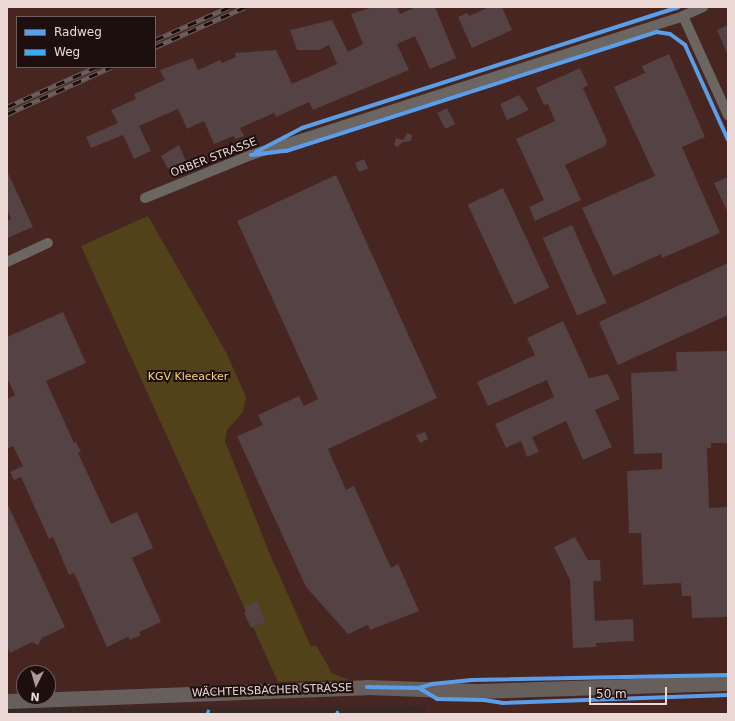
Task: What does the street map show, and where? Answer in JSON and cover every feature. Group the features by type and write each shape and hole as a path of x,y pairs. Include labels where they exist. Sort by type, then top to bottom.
{"street":[{"name":"ORBER STRASSE","path":"145,198 251,155 683,16 702,7"},
{"path":"683,16 728,115"},
{"path":"7,262 48,243"},
{"name":"WÄCHTERSBACHER STRASSE","path":"7,701 367,687 483,691 728,683"}],"shaded area":[{"path":"7,7 728,7 728,714 426,714 426,706 7,708","holes":["148,216 226,352 246,397 244,408 227,430 225,441 269,552 311,648 317,645 330,671 345,679 278,682"]}],"green space":[{"name":"KGV Kleeacker","path":"148,216 226,352 246,397 243,412 227,430 225,441 269,552 311,647 316,645 332,673 349,680 278,682 81,246"}],"building":[{"path":"372,7 397,7 400,14 416,7 435,7 456,58 430,69 415,36 397,44 409,70 313,110 309,102 276,117 274,113 240,128 244,136 236,139 233,136 214,144 204,121 187,129 178,109 139,126 151,151 134,159 123,135 91,148 86,137 118,123 111,110 136,99 134,94 165,80 160,70 193,58 198,70 220,60 222,63 236,57 235,53 276,50 292,84 337,64 329,45 319,50 297,50 290,30 332,20 348,52 363,44 351,14"},
{"path":"489,7 502,7 512,30 472,48 458,17 467,13 469,16"},
{"path":"728,25 728,56 717,30"},
{"path":"669,54 705,137 682,147 720,233 662,258 661,254 613,276 582,208 655,176 614,87 645,73 642,66"},
{"path":"580,68 588,85 583,88 607,141 605,146 565,165 581,200 535,221 529,207 544,200 516,139 555,121 548,104 544,105 536,88"},
{"path":"519,95 529,110 507,120 500,104"},
{"path":"447,108 455,124 445,129 437,113"},
{"path":"407,133 412,135 411,141 403,142 397,147 394,145 396,138 403,140"},
{"path":"179,145 186,161 168,169 161,156"},
{"path":"364,159 368,168 359,172 355,163"},
{"path":"7,171 33,227 7,238 7,221 11,219 7,209"},
{"path":"336,175 437,398 328,449 346,490 354,486 391,568 398,564 419,611 370,630 368,625 348,634 306,587 237,436 263,425 258,415 299,396 304,406 318,399 237,221"},
{"path":"728,177 728,213 714,183"},
{"path":"503,188 549,288 514,304 468,204"},
{"path":"572,225 607,303 577,316 543,238"},
{"path":"728,263 728,315 618,365 599,322"},
{"path":"63,312 86,363 46,381 74,443 76,442 81,452 78,453 111,524 137,512 153,548 132,558 161,622 139,632 141,635 130,640 128,637 107,647 74,573 69,575 53,537 49,539 21,477 14,480 10,472 23,466 13,446 7,449 7,399 15,395 7,378 7,337"},
{"path":"563,321 589,378 608,374 620,399 595,410 612,447 583,460 566,421 532,437 539,452 527,457 521,441 506,448 495,424 554,397 547,380 488,406 477,382 535,355 527,338"},
{"path":"728,351 728,443 711,443 711,448 707,448 709,508 728,507 728,617 692,618 691,596 682,596 681,583 643,585 641,533 629,533 627,471 662,469 662,453 634,454 631,373 677,371 676,352"},
{"path":"425,432 428,439 420,443 416,435"},
{"path":"7,503 65,627 42,638 38,645 32,642 10,653 7,646"},
{"path":"575,537 588,560 600,560 601,581 593,581 595,621 633,619 634,641 596,643 596,647 573,648 570,580 554,547"},
{"path":"257,601 266,622 251,628 244,613 246,612 244,607"}],"railway":[{"path":"156,40 229,7"},
{"path":"156,47 245,7"},
{"path":"7,107 94,68"},
{"path":"7,114 109,68"}],"marked path":[{"path":"207,714 209,709"}],"cycle path":[{"path":"256,152 302,128 678,7"},
{"path":"251,155 286,151 657,32 670,34 685,45 728,140"},
{"path":"367,687 419,688 432,684 472,680 728,675"},
{"path":"419,688 437,699 484,700 502,703 728,695"}]}
